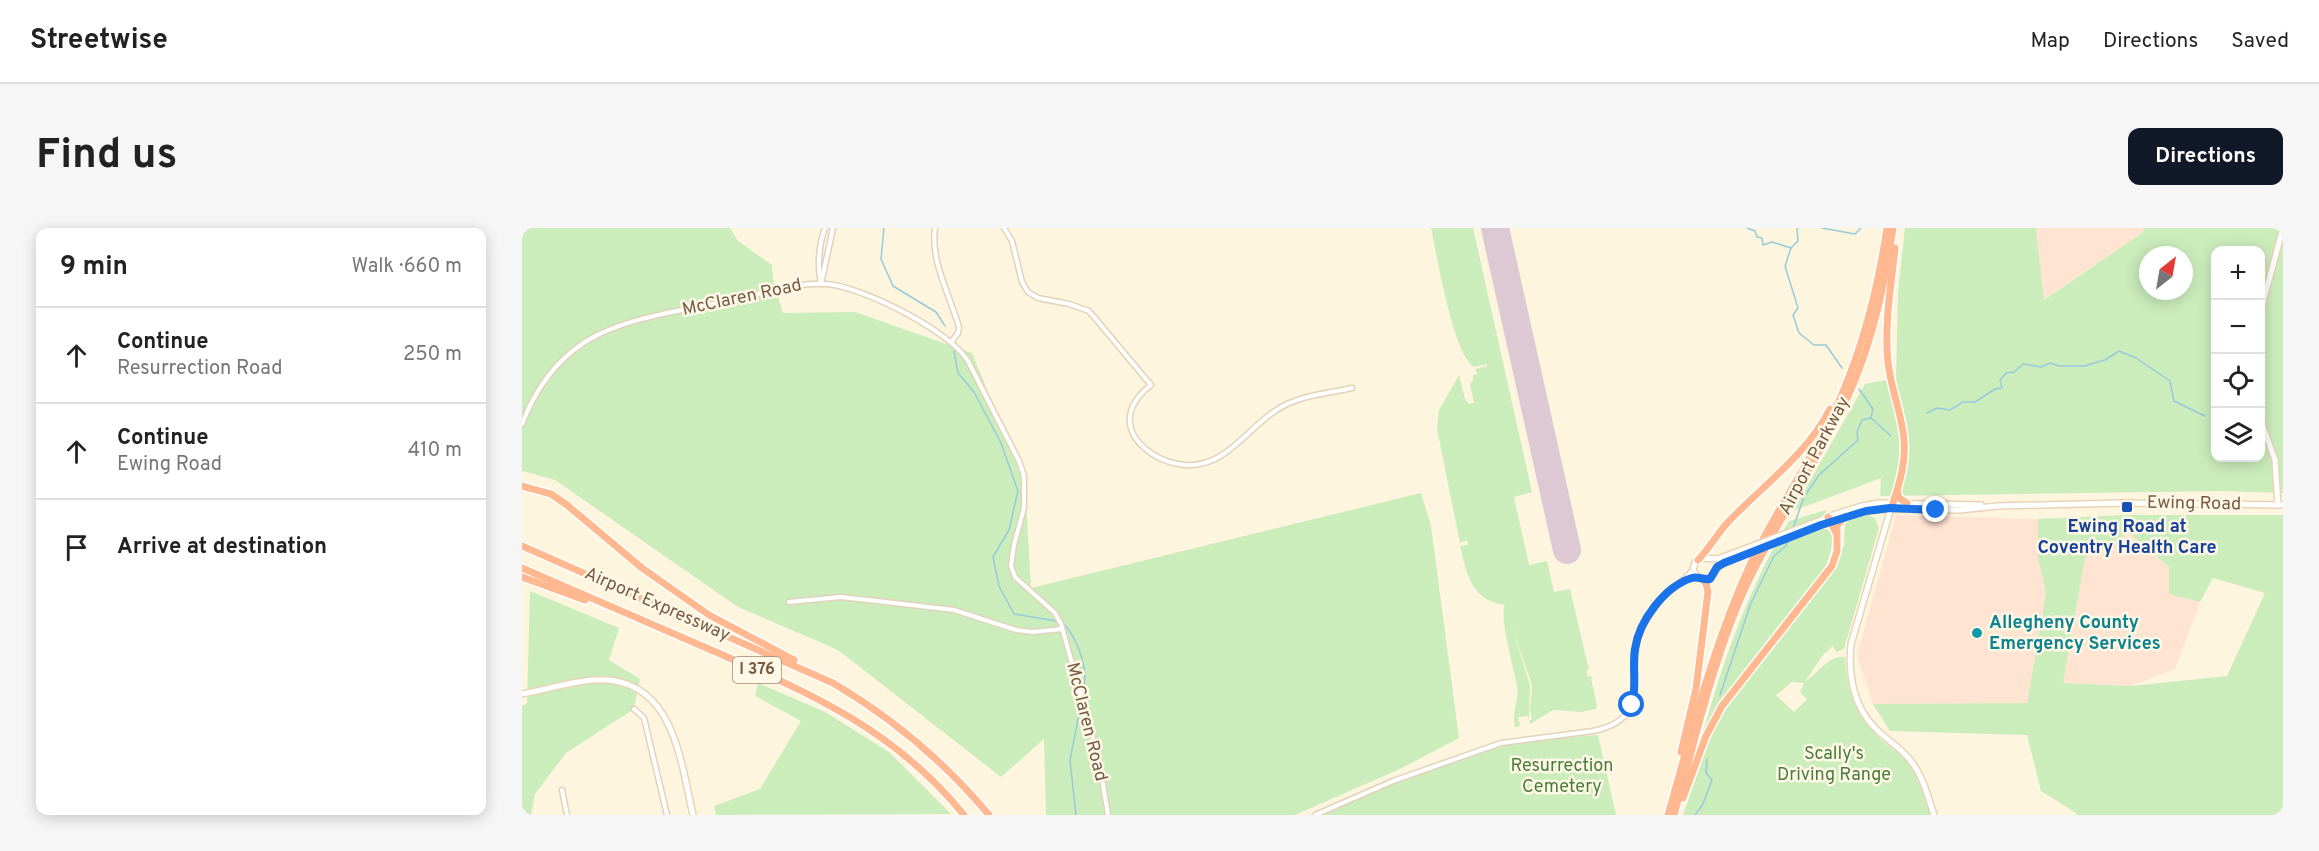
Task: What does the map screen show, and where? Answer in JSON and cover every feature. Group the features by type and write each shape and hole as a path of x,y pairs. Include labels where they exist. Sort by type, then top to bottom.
{"highway":[{"name":"Airport Parkway","path":"1666,815 1713,660 1733,603 1751,563 1830,420 1850,373 1874,301 1887,228"},
{"name":"Airport Parkway","path":"1675,815 1720,656 1738,604 1850,392 1881,296 1895,228"},
{"path":"1892,506 1903,469 1904,440 1890,377 1887,347 1895,228"},
{"path":"1698,560 1723,527 1806,445 1828,414 1850,373"},
{"path":"522,486 550,494 642,568 709,615 848,687 909,734"},
{"path":"1897,491 1899,498 1907,503"},
{"path":"1675,815 1714,719 1733,691 1832,566 1837,551 1838,523 1845,517"},
{"path":"1825,521 1836,532"},
{"name":"Airport Expressway","path":"522,546 833,683 862,700 909,734 952,774 989,815"},
{"name":"Airport Expressway","path":"522,568 833,705 898,749 924,772 964,815"},
{"path":"522,577 582,598 785,682"},
{"path":"1666,815 1690,719 1698,675 1708,592 1706,583 1700,578"}],"street":[{"path":"821,284 820,252 825,228"},
{"path":"821,284 833,228"},
{"path":"935,228 936,260 959,327 952,341"},
{"path":"1004,228 1012,241 1022,282 1028,292 1038,298 1069,304 1089,311 1151,385 1133,404 1130,423 1137,441 1161,460 1193,465 1213,460 1232,449 1274,412 1286,405 1305,398 1352,388"},
{"path":"2264,300 2283,228"},
{"name":"McClaren Road","path":"523,424 537,391 555,368 575,349 604,332 633,322 801,285 842,286 864,293 952,341 968,361 1023,471 1024,508 1011,566 1016,576 1055,613 1062,629 1099,760 1108,815"},
{"path":"2265,432 2276,464 2280,505"},
{"name":"Ewing Road","path":"1825,521 1907,503 1997,506 2121,503 2280,505"},
{"name":"Ewing Road","path":"1698,560 1735,555 1862,506 1960,510 1997,506"},
{"path":"1892,506 1851,644 1849,661 1851,684 1864,715 1910,759 1918,771 1934,815"},
{"name":"Ewing Road","path":"1700,578 1710,579 1720,565 1735,555"},
{"path":"1315,815 1376,788 1494,745 1521,739 1606,729 1618,724 1632,705 1635,648 1641,631 1661,600 1682,582 1698,560"},
{"path":"1682,582 1700,578 1693,568"},
{"path":"789,602 840,597 954,610 1016,630 1033,632 1062,629"},
{"path":"522,694 595,680 630,685 643,693 661,712 673,732 693,815"},
{"path":"633,709 644,718 667,815"},
{"path":"562,790 567,815"}],"shaded area":[{"path":"2036,228 2144,228 2142,233 2043,300"},
{"path":"1896,515 2038,519 2038,558 2046,593 2027,703 1873,704 1857,655"},
{"path":"2129,533 2169,567 2169,594 2200,602 2175,669 2131,686 2063,683 2085,558"}],"green space":[{"path":"522,228 730,228 738,241 772,265 773,280 783,313 855,312 972,353 1025,482 1031,588 1421,493 1431,526 1459,738 1400,769 1295,815 1046,815 1044,739 1001,777 838,650 738,607 555,480 522,471"},
{"path":"1431,228 1473,228 1532,492 1514,497 1529,565 1547,561 1554,592 1570,589 1589,670 1586,671 1588,677 1593,678 1591,679 1596,709 1582,712 1553,710 1530,724 1532,687 1511,625 1530,685 1529,719 1528,716 1518,717 1520,726 1515,727 1514,716 1518,690 1505,632 1505,605 1483,597 1469,577 1460,546 1468,545 1467,540 1460,543 1437,429 1439,410 1459,375 1465,399 1469,404 1474,403 1470,384 1473,375 1478,374 1475,369 1487,366 1487,364 1474,367 1459,344 1447,303"},
{"path":"1905,228 2036,228 2044,300 2142,233 2144,228 2283,228 2280,243 2283,244 2283,493 2221,491 1880,496 1881,478 1793,511 1865,384 1896,378 1898,293"},
{"path":"1826,510 1826,514 1819,519 1824,529 1831,530 1832,546 1824,570 1720,703 1702,736 1738,626 1774,547 1789,521"},
{"name":"Scally's Driving Range","path":"1868,515 1875,518 1879,528 1844,649 1836,652 1833,646 1822,656 1805,682 1828,662 1845,657 1848,683 1860,714 1874,733 1909,764 1932,815 1683,815 1709,741 1723,713 1835,568 1844,545 1847,521","holes":["1792,682 1804,683 1800,692 1807,699 1794,712 1776,695"]},
{"path":"2126,515 2283,515 2283,815 2077,815 2041,791 2027,735 1890,731 1873,704 2027,703 2046,593 2038,558 2038,519","holes":["2129,533 2169,567 2169,594 2200,602 2213,578 2265,593 2227,676 2131,686 2063,683 2085,558"]},
{"path":"530,591 619,628 609,660 640,679 634,709 566,753 535,794 531,815 522,815 522,706 527,703"},
{"path":"758,683 825,712 889,752 951,814 716,815 714,806 760,789 801,721 755,696"},
{"name":"Resurrection Cemetery","path":"1598,735 1616,815 1321,815 1395,783 1491,749 1531,740"}],"waterway":[{"path":"884,228 881,259 893,286 936,312 945,326"},
{"path":"1747,228 1755,231 1757,237 1762,238 1763,245 1772,242 1791,248"},
{"path":"1798,228 1798,241 1791,248 1785,266 1798,308 1793,315 1799,333 1814,345 1826,345 1842,368"},
{"path":"1822,228 1855,234 1861,228"},
{"path":"954,351 958,373 974,392 1001,443 1018,491 1009,530 993,557 999,586 1014,614 1056,621"},
{"path":"1927,413 1937,408 1950,410 1963,402 1975,402 1995,389 2002,388 2000,380 2006,373 2014,372 2023,364 2041,367 2050,363 2060,366 2084,366 2105,360 2119,351 2136,358 2170,381 2174,401 2205,416"},
{"path":"1793,528 1804,497 1819,475 1858,440 1857,432 1862,420 1871,418 1873,409 1859,389"},
{"path":"1871,418 1891,436"},
{"path":"1720,695 1751,603 1774,556 1786,546 1789,538"},
{"path":"1064,624 1074,639 1084,666 1083,693"},
{"path":"1076,815 1070,760 1081,704"},
{"path":"1695,815 1703,804 1712,780 1706,773 1707,759"}],"runway":[{"path":"1495,228 1567,550"}],"place":[{"name":"Ewing Road at Coventry Health Care","path":"2127,507"},
{"name":"Allegheny County Emergency Services","path":"1977,633"}],"route":[{"path":"1632,705 1637,639 1653,610 1669,592 1682,582 1698,577 1704,580 1710,579 1717,567 1736,557 1855,514 1890,508 1936,510"}]}
